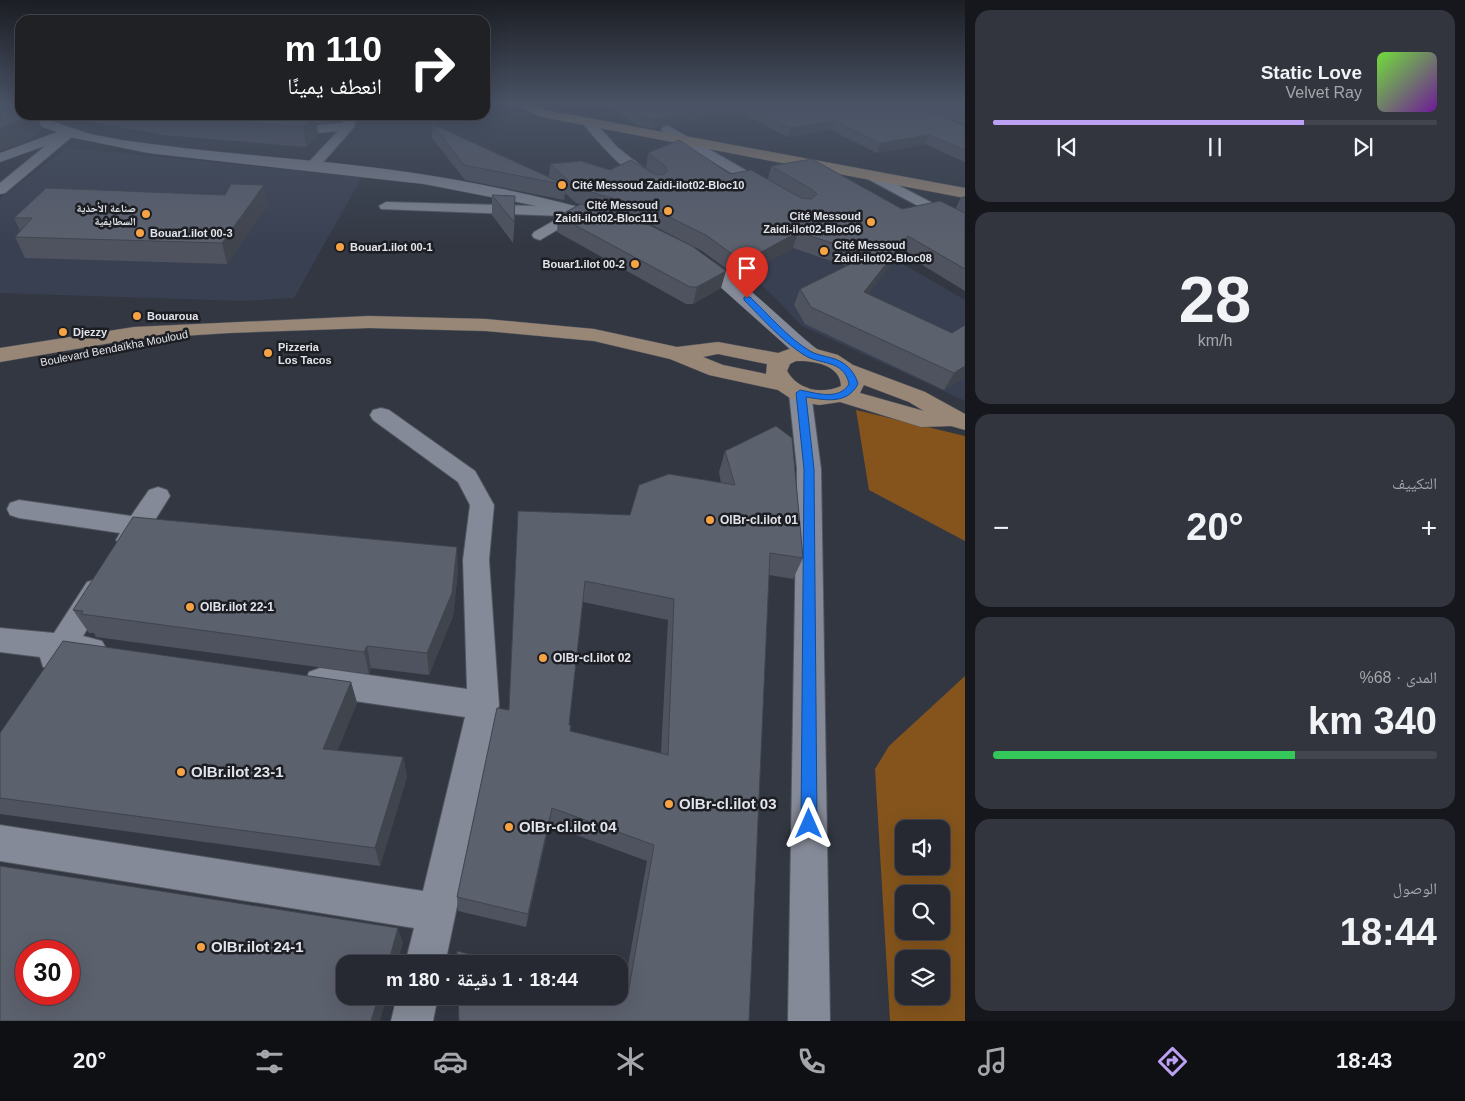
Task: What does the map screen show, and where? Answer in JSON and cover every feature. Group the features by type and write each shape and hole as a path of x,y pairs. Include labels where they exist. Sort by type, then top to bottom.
{"main road":[{"path":"744,152 965,193"},
{"path":"797,152 965,181"},
{"path":"0,355 134,333 229,327 369,322 486,325 594,335 677,354 717,370 830,398 850,391 853,384 847,370"},
{"name":"Boulevard Bendaïkha Mouloud","path":"0,371 229,327"},
{"path":"677,354 718,348 780,360 792,355 809,354 826,358 847,370 917,397 958,420"},
{"path":"780,360 776,371 792,388"},
{"path":"842,395 921,419 958,420"}],"street":[{"path":"0,158 17,152"},
{"path":"0,190 46,152"},
{"path":"185,152 393,174 478,188 540,200 620,224"},
{"path":"313,165 324,152"},
{"path":"614,152 656,185"},
{"path":"708,152 785,199"},
{"path":"871,175 965,226"},
{"path":"386,206 580,212"},
{"path":"540,235 580,212"},
{"path":"679,249 695,257 737,288 781,332 809,354"},
{"path":"792,388 809,469 809,1021"},
{"path":"381,415 467,477 482,504 466,559 483,706 427,955"},
{"path":"41,677 158,496"},
{"path":"19,509 137,528 187,532"},
{"path":"0,640 120,654"},
{"path":"297,679 483,706"},
{"path":"0,844 436,912"},
{"path":"412,1021 416,1005"},
{"path":"427,1005 429,1021"}],"shaded area":[{"path":"62,152 104,152 362,177 294,298 242,301 0,293 0,198"},
{"path":"773,227 903,264 965,300 965,401 802,326 766,289 722,252"},
{"path":"856,410 965,436 965,541 869,490"},
{"path":"965,676 965,1021 890,1021 875,769 889,746"}],"building":[{"path":"454,152 493,152 566,185 464,165"},
{"path":"696,152 730,174 751,170 801,198 812,199 817,194 813,190 771,166 812,159 902,209 940,201 965,213 965,269 908,236 864,292 952,333 965,325 965,366 954,373 811,307 800,289 869,255 798,232 743,262 706,235 657,211 577,188 550,164 581,161 610,170 631,160 654,174 663,175 667,171 665,166 648,153"},
{"path":"231,184 264,185 222,243 15,237 32,218 14,218 46,188 225,195"},
{"path":"492,195 515,196 514,222"},
{"path":"581,204 643,222 692,246 726,271 697,287 690,287 558,216"},
{"path":"776,426 792,438 803,558 770,553 749,1021 459,1021 458,1005 628,1005 628,994 654,845 552,808 528,914 457,897 497,708 509,710 518,511 630,515 639,485 669,474 735,485 725,451","holes":["585,581 674,599 668,755 570,731 571,725 569,725"]},
{"name":"OlBr.ilot 22-1","path":"133,517 457,547 452,593 427,653 367,646 364,652 81,614 83,611 73,610"},
{"name":"OlBr.ilot 23-1","path":"63,641 351,682 323,749 403,757 375,848 0,798 0,733"},
{"name":"OlBr.ilot 24-1","path":"0,866 398,928 390,955 336,955 336,1005 376,1005 371,1021 0,1021"},
{"path":"457,951 473,955 457,955"}],"place":[{"name":"Cité Messoud Zaidi-ilot02-Bloc10","path":"562,185"},
{"name":"Cité Messoud Zaidi-ilot02-Bloc111","path":"668,211"},
{"name":"صناعة الأحذية السطايفية","path":"146,214"},
{"name":"Cité Messoud Zaidi-ilot02-Bloc06","path":"871,222"},
{"name":"Bouar1.ilot 00-3","path":"140,233"},
{"name":"Bouar1.ilot 00-1","path":"340,247"},
{"name":"Cité Messoud Zaidi-ilot02-Bloc08","path":"824,251"},
{"name":"Bouar1.ilot 00-2","path":"635,264"},
{"name":"Bouaroua","path":"137,316"},
{"name":"Djezzy","path":"63,332"},
{"name":"Pizzeria Los Tacos","path":"268,353"},
{"name":"OlBr-cl.ilot 01","path":"710,520"},
{"name":"OlBr.ilot 22-1","path":"190,607"},
{"name":"OlBr-cl.ilot 02","path":"543,658"},
{"name":"OlBr.ilot 23-1","path":"181,772"},
{"name":"OlBr-cl.ilot 03","path":"669,804"},
{"name":"OlBr-cl.ilot 04","path":"509,827"},
{"name":"OlBr.ilot 24-1","path":"201,947"}],"route":[{"path":"747,298 781,332 809,354 826,358 841,365 852,377 853,384 850,391 830,398 800,393 809,469 809,824"}]}
